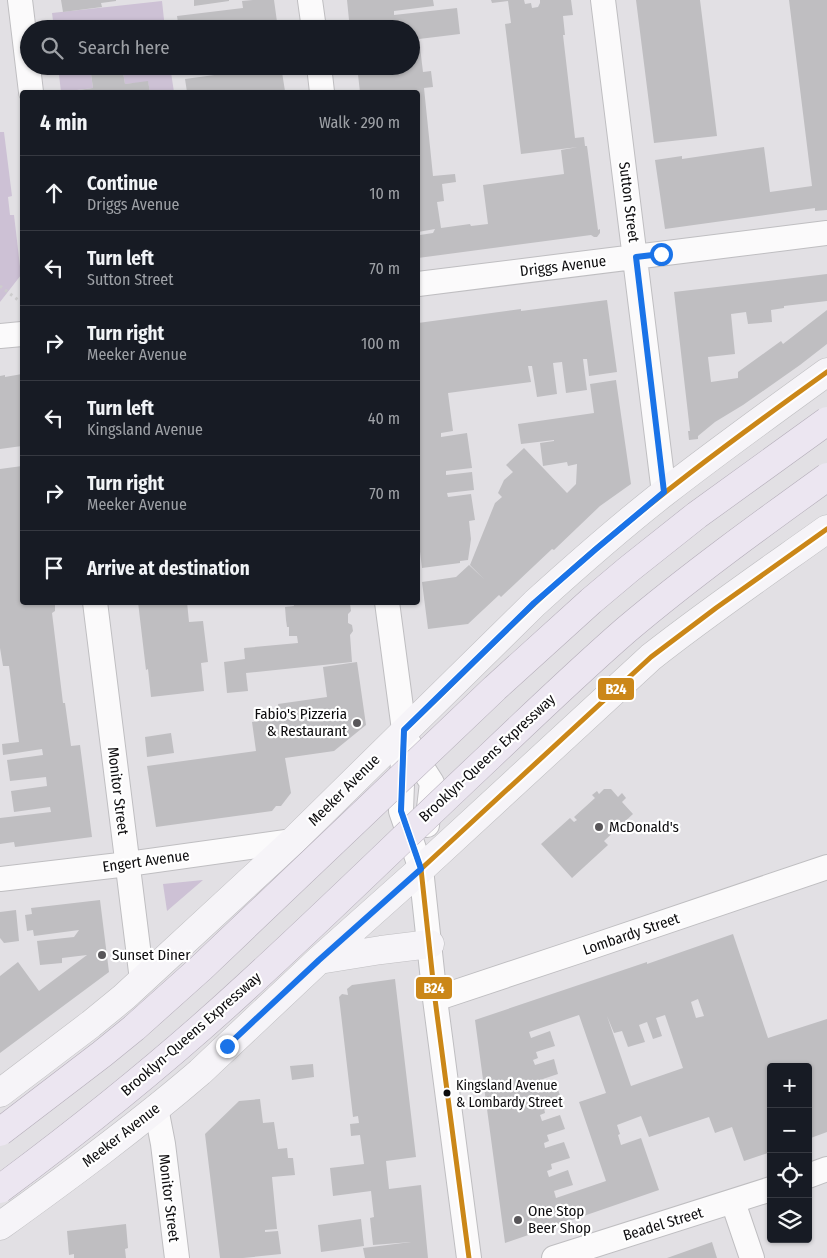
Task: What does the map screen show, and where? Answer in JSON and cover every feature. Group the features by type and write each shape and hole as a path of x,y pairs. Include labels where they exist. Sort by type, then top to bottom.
{"highway":[{"path":"0,1132 134,1028 201,968 496,688 591,601 697,515 827,421"},
{"name":"Brooklyn-Queens Expressway","path":"0,1189 141,1079 246,987 534,714 626,631 720,555 827,478"}],"main road":[{"name":"Meeker Avenue","path":"0,1093 124,997 293,841 534,603 664,492 827,372"},
{"name":"Meeker Avenue","path":"0,1226 93,1158 200,1072 319,960 421,869 651,657 724,601 827,529"},
{"path":"319,960 430,944"}],"street":[{"path":"20,0 22,20"},
{"path":"310,0 313,20"},
{"name":"Sutton Street","path":"603,0 664,492"},
{"path":"29,75 31,90"},
{"path":"320,75 322,90"},
{"name":"Driggs Avenue","path":"420,284 827,233"},
{"path":"0,336 20,334"},
{"name":"Monitor Street","path":"95,605 142,980"},
{"path":"387,605 404,730 414,753 432,782 421,869 435,999 469,1258"},
{"name":"Engert Avenue","path":"0,880 293,841"},
{"name":"Lombardy Street","path":"435,999 827,868"},
{"name":"Monitor Street","path":"156,1108 163,1144 177,1258"},
{"path":"812,1175 827,1170"},
{"name":"Beadel Street","path":"554,1258 767,1190"},
{"path":"733,1202 752,1258"}],"path":[{"path":"0,286 20,301"}],"shaded area":[{"path":"162,1 164,20 53,20 52,13"},
{"path":"59,75 91,75 93,88 61,90"},
{"path":"124,75 171,75 174,90 150,90 148,82 125,84"},
{"path":"0,132 4,132 12,196 8,197 10,215 14,215 20,276 0,302"},
{"path":"203,880 167,911 163,884"}],"building":[{"path":"61,0 116,1 101,3 102,7 63,12"},
{"path":"194,0 229,0 229,1 194,6"},
{"path":"274,0 277,20 178,20 177,16 243,8 242,1"},
{"path":"347,0 433,0 434,6 394,11 394,15 457,8 460,34 420,39 420,20 349,20"},
{"path":"491,0 524,0 525,4 531,3 532,8 538,7 540,0 571,0 573,15 563,16 565,35 563,35 575,138 584,137 585,146 587,146 598,230 600,229 600,233 597,237 591,235 420,258 420,235 433,233 435,229 420,232 420,90 360,90 358,75 420,75 420,47 423,72 431,71 433,87 424,88 433,176 455,174 456,182 442,184 444,201 437,202 441,228 470,224 471,226 488,224 483,185 564,174 561,150 578,147 521,154 505,24 511,23 508,1 492,3"},
{"path":"636,0 700,0 717,136 654,143"},
{"path":"789,0 827,0 827,210 815,211 815,208 665,229 655,160 682,156 682,159 764,147 770,192 812,186"},
{"path":"91,75 124,75 125,84 148,81 150,90 79,90 93,88"},
{"path":"214,75 282,75 285,90 187,90 185,79"},
{"path":"827,274 827,301 784,306 784,308 771,310 772,322 748,324 746,312 731,314 735,354 708,357 711,382 738,378 738,372 781,341 783,344 827,310 827,344 743,405 715,422 698,436 698,439 689,440 688,431 690,431 674,292"},
{"path":"607,300 617,372 589,376 587,359 583,359 587,390 566,393 562,362 553,363 557,394 537,397 532,366 528,366 531,382 448,393 453,431 441,433 441,437 467,433 472,468 446,471 446,475 472,472 474,490 447,493 448,497 471,494 475,520 469,521 471,539 468,560 460,561 460,563 422,568 420,552 420,323 521,309 521,311"},
{"path":"20,374 20,446 0,449 0,376 5,375 5,377"},
{"path":"616,380 631,484 600,506 554,550 552,549 501,597 499,595 468,624 428,629 422,582 456,577 469,565 485,580 470,565 495,503 502,497 498,493 504,480 513,472 506,465 524,448 567,493 576,484 577,464 568,466 567,462 543,466 540,443 554,440 521,444 518,424 594,413 590,384"},
{"path":"20,466 20,605 55,605 55,611 52,613 63,703 65,703 71,746 80,745 92,837 15,847 14,842 0,844 0,818 51,812 50,807 14,812 11,791 47,786 46,777 10,781 7,760 43,755 42,749 3,755 2,744 19,742 9,666 3,666 0,648 0,469"},
{"path":"138,605 187,605 189,622 203,621 208,662 201,663 204,691 151,697 148,669 146,670"},
{"path":"350,605 351,611 348,614 348,623 352,625 353,631 350,635 352,662 246,673 248,691 227,693 224,662 245,659 244,648 298,643 297,636 289,636 289,627 287,627 286,620 285,607"},
{"path":"357,662 366,725 334,751 285,758 291,793 281,806 276,806 272,811 156,827 147,766 256,751 252,722 280,718 278,704 327,697 323,667"},
{"path":"171,733 174,753 147,757 145,737"},
{"path":"604,789 611,789 618,797 622,793 626,798 622,802 633,814 604,841 608,845 572,878 541,844 570,818 574,822 577,820 574,817 595,798 592,795 597,791 599,794"},
{"path":"100,900 109,972 0,1053 0,976 18,962 39,991 87,955 62,958 62,963 40,965 37,941 74,937 79,930 34,936 33,930 27,931 25,915 32,914 31,908"},
{"path":"16,910 19,941 4,943 0,938 0,912"},
{"path":"733,934 768,1038 827,1019 827,1132 812,1138 812,1063 767,1063 767,1153 744,1161 732,1127 715,1133 709,1117 649,1137 641,1116 617,1125 620,1134 618,1135 621,1145 641,1138 659,1190 505,1243 475,1020 647,962 647,964","holes":["698,999 704,1016 696,1018 691,1002","579,1015 606,1093 579,1102 606,1181 556,1198 554,1191 573,1185 568,1170 549,1177 547,1171 552,1169 551,1164 570,1158 564,1142 545,1148 544,1143 549,1141 547,1135 565,1129 560,1115 542,1121 540,1115 545,1113 544,1108 562,1101 557,1087 538,1093 537,1088 542,1086 540,1080 558,1074 554,1059 535,1065 533,1060 538,1058 536,1052 555,1046 550,1031 531,1038 529,1032","665,1015 683,1068 631,1086 607,1016 614,1033 622,1031 628,1047 645,1042 639,1025 647,1022 653,1039 662,1036 656,1018"]},
{"path":"395,979 416,1157 386,1161 389,1189 421,1185 428,1258 365,1258 363,1248 411,1242 373,1245 370,1218 374,1217 371,1191 333,1196 330,1168 364,1164 360,1135 351,1136 350,1124 359,1123 358,1116 353,1117 339,997 342,994 348,995 347,989 352,985"},
{"path":"313,1064 314,1077 292,1080 290,1066"},
{"path":"260,1099 263,1123 274,1122 278,1149 287,1148 288,1158 293,1158 295,1175 272,1177 277,1229 265,1230 265,1232 278,1231 281,1254 243,1258 220,1258 205,1134 239,1101"},
{"path":"361,1219 364,1246 321,1252 318,1225"},
{"path":"126,1224 128,1248 125,1249 126,1258 74,1258 74,1254 69,1255 67,1231"},
{"path":"712,1242 717,1258 667,1258"}],"transit line":[{"name":"B24","path":"469,1258 435,999 421,869 401,811 404,730 559,581 591,553 690,473 827,372"},
{"name":"B24","path":"421,869 651,657 827,529"}],"place":[{"name":"Fabio's Pizzeria & Restaurant","path":"357,723"},
{"name":"McDonald's","path":"599,827"},
{"name":"Sunset Diner","path":"102,955"},
{"name":"Kingsland Avenue & Lombardy Street","path":"447,1093"},
{"name":"One Stop Beer Shop","path":"518,1220"}],"route":[{"path":"227,1046 319,960 421,869 401,811 404,730 534,603 664,492 636,257 661,254"}]}
